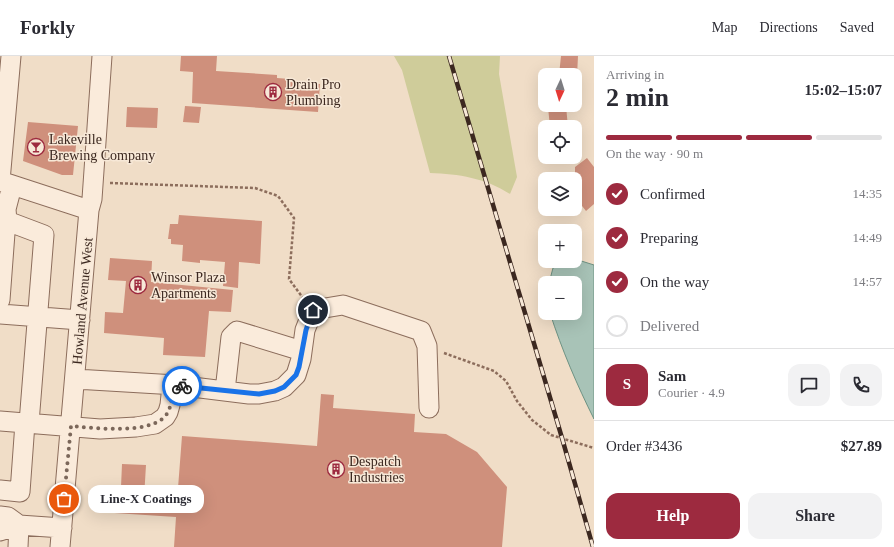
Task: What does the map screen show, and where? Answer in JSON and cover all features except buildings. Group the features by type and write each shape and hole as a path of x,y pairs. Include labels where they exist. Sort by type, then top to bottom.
{"street":[{"path":"0,300 5,233 4,212 12,56"},
{"name":"Howland Avenue West","path":"61,538 89,210 92,199 102,56"},
{"path":"6,183 89,210"},
{"path":"0,490 20,492 44,235 4,212"},
{"path":"75,379 172,385 259,394 275,391 284,387 296,375 306,330 313,310 343,305 421,332 427,346 428,408"},
{"path":"0,314 80,320"},
{"path":"224,391 231,337 237,331 302,351"},
{"path":"0,421 112,429 155,424 165,417 168,412 172,385"},
{"path":"0,516 8,517 19,525 61,538"},
{"path":"0,531 19,525"},
{"path":"18,547 19,525"}],"path":[{"path":"110,183 255,188 278,196 294,218 289,279 313,310"},
{"path":"427,346 494,371 506,381 517,401 532,420 551,435 594,448"}],"shaded area":[{"path":"394,56 500,56 499,74 517,177 510,194 491,184 472,178 451,174 430,173 402,70"},
{"path":"582,261 594,265 594,419 570,367 553,320 582,320 582,276 551,276 553,268 582,268"}],"railway":[{"path":"449,56 593,547"}],"way so far":[{"path":"64,499 71,426 112,429 155,424 165,417 168,412 172,385 182,386"}],"place":[{"name":"Drain Pro Plumbing","path":"273,92"},
{"name":"Lakeville Brewing Company","path":"36,147"},
{"name":"Winsor Plaza Apartments","path":"138,285"},
{"name":"Despatch Industries","path":"336,469"},
{"name":"Line-X Coatings","path":"64,499"}],"route":[{"path":"182,386 248,394 268,393 284,387 296,375 306,330 313,310"}]}
